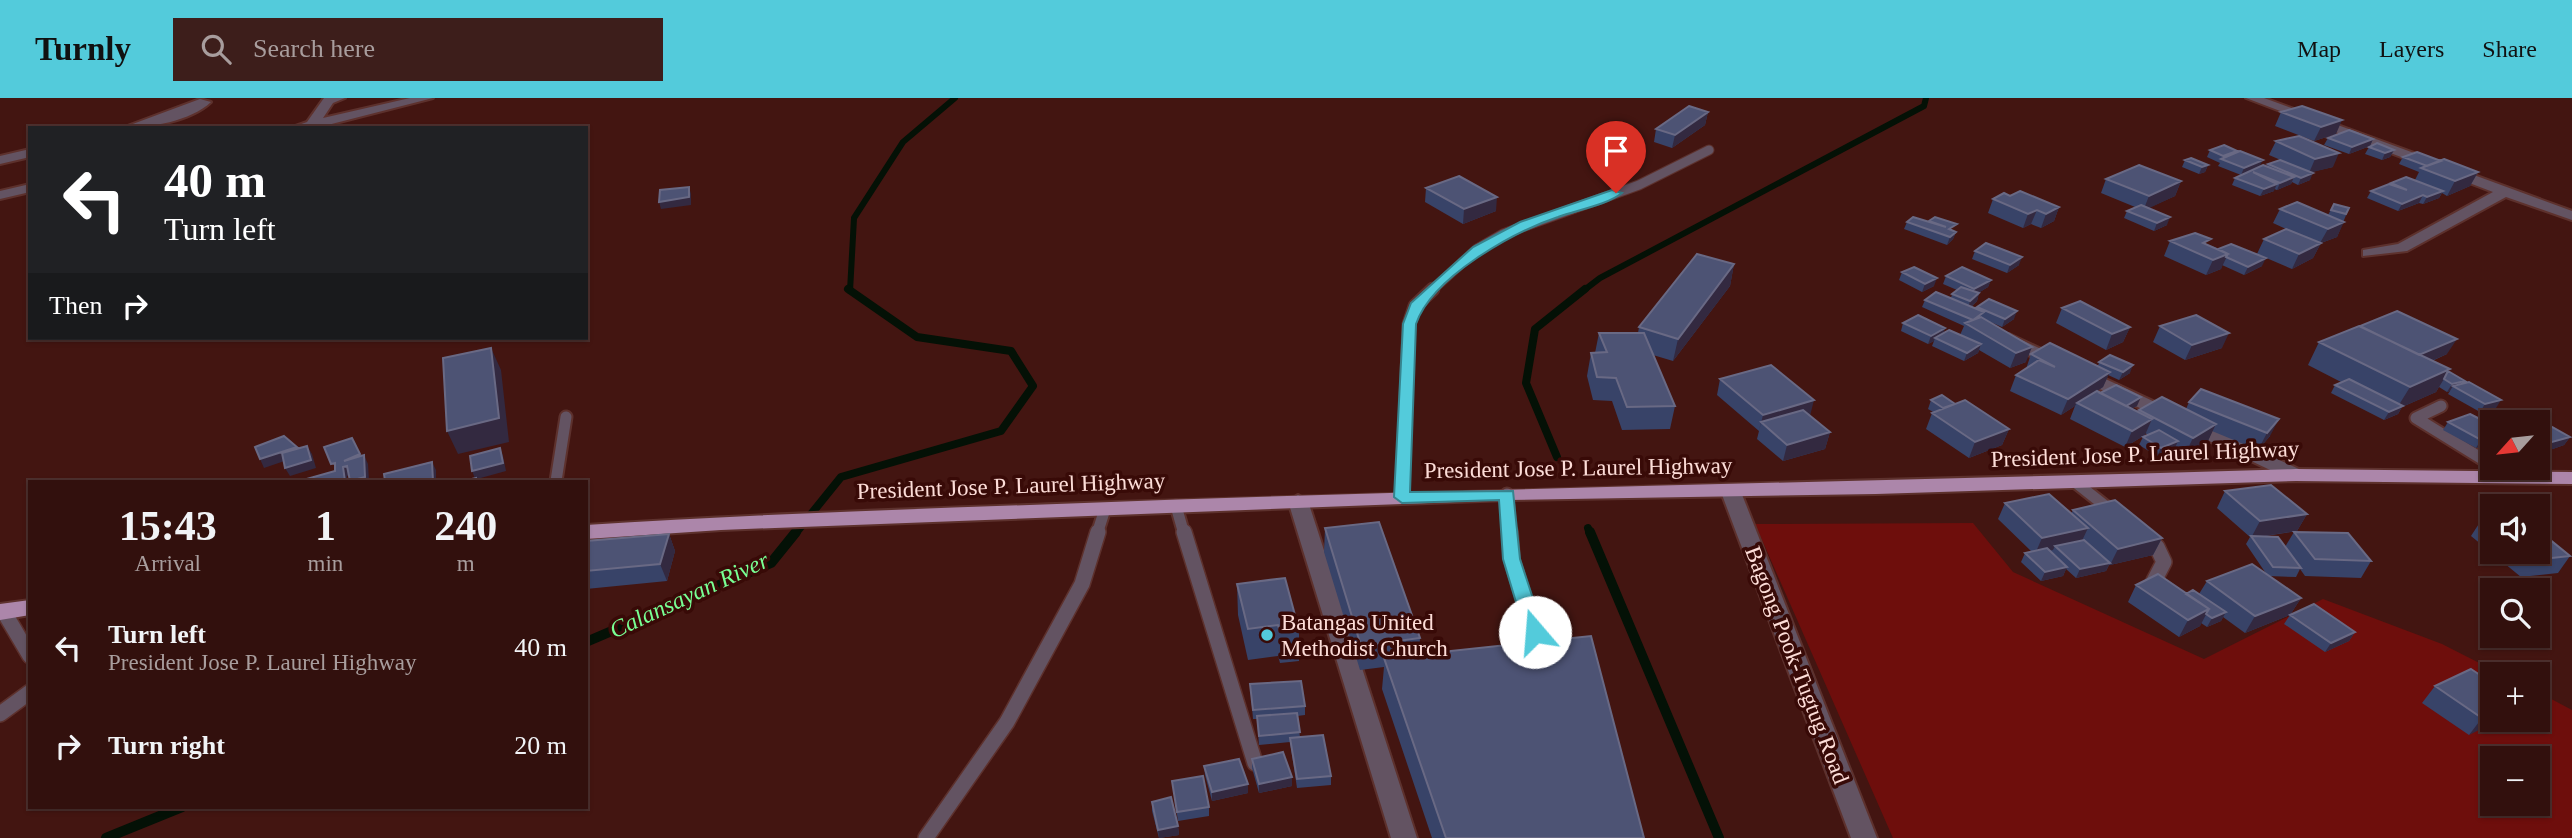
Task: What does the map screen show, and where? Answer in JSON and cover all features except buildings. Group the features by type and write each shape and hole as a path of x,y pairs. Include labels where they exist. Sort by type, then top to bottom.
{"highway":[{"name":"President Jose P. Laurel Highway","path":"588,532 721,523 1402,497 1731,492 2296,475 2480,472"},
{"name":"President Jose P. Laurel Highway","path":"2550,476 2572,478"},
{"path":"2,612 28,607"}],"street":[{"path":"306,126 426,98"},
{"path":"2252,98 2572,216"},
{"path":"311,125 332,99"},
{"path":"137,126 176,115 205,102"},
{"path":"0,160 28,153"},
{"path":"0,195 28,188"},
{"path":"2368,253 2402,248 2505,191"},
{"path":"1998,334 2296,475"},
{"name":"Bagong Pook-Tugtug Road","path":"1731,492 1864,838"},
{"path":"1298,501 1404,838"}],"lane":[{"path":"1402,497 1409,324 1415,306 1477,250 1503,234 1639,185 1709,150"},
{"path":"2441,406 2417,415 2416,418 2480,458"},
{"path":"556,480 566,417"},
{"path":"2075,481 2157,547 2164,562 2154,582"},
{"path":"1507,494 1512,559 1535,632"},
{"path":"1176,506 1255,763"},
{"path":"926,838 1007,722 1082,584 1105,509"},
{"path":"2,612 28,653"},
{"path":"0,714 28,693"}],"shaded area":[{"path":"1973,523 2013,572 2204,659 2323,599 2442,644 2480,663 2480,732 2550,732 2550,698 2572,710 2572,838 1893,838 1755,524"}],"waterway":[{"name":"Calansayan River","path":"850,290 854,218 903,142 955,98"},
{"path":"1583,291 1600,278 1924,106 1926,98"},
{"path":"1557,457 1526,383 1535,329 1585,289"},
{"name":"Calansayan River","path":"795,534 841,477 1001,431 1033,386 1011,351 917,337 850,290"},
{"path":"1588,528 1590,534"},
{"name":"Calansayan River","path":"588,641 771,563 796,532"},
{"path":"1590,532 1719,838"},
{"name":"Calansayan River","path":"106,838 177,809"}],"place":[{"name":"Batangas United Methodist Church","path":"1267,635"}],"route":[{"path":"1535,632 1512,559 1507,494 1402,497 1409,324 1415,306 1477,250 1524,224 1616,193"}]}
